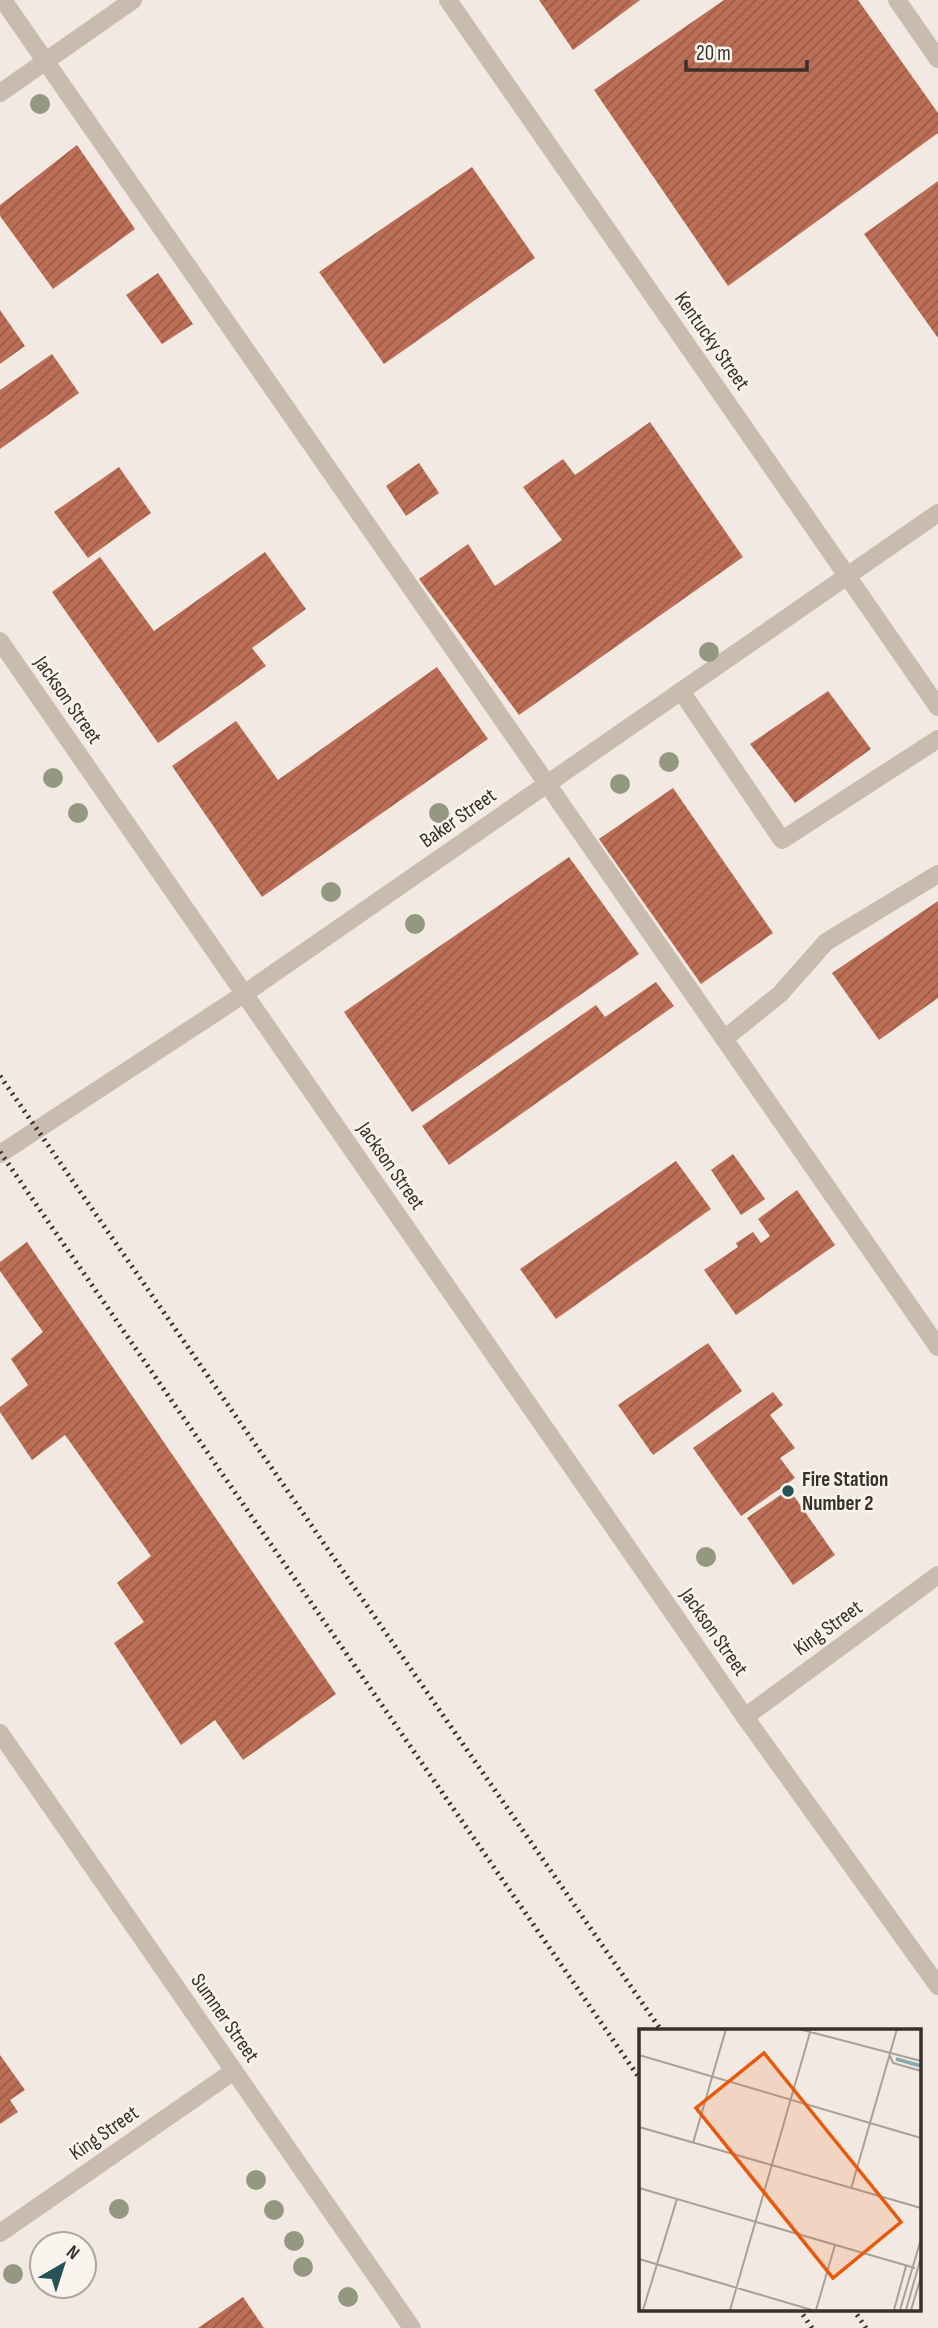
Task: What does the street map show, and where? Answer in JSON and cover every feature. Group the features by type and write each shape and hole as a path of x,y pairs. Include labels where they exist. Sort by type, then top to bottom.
{"street":[{"path":"3,0 938,1347"},
{"path":"0,93 134,0"},
{"name":"Kentucky Street","path":"448,0 938,707"},
{"path":"897,0 938,59"},
{"name":"Baker Street","path":"0,1154 244,994 938,513"},
{"name":"Jackson Street","path":"0,641 745,1717 938,1986"},
{"path":"681,691 782,841 938,739"},
{"path":"724,1039 780,994 826,942 938,874"},
{"name":"King Street","path":"745,1717 938,1576"},
{"name":"Sumner Street","path":"0,1733 412,2328"},
{"name":"King Street","path":"0,2233 234,2071"}],"building":[{"path":"539,0 640,0 573,50"},
{"path":"724,0 858,0 938,113 938,133 728,286 594,90"},
{"path":"77,145 135,229 53,289 0,216 0,205"},
{"path":"472,167 535,258 384,364 319,272"},
{"path":"938,181 938,338 864,234"},
{"path":"158,273 193,324 162,344 126,295"},
{"path":"0,310 25,346 0,364"},
{"path":"52,354 79,393 0,449 0,390"},
{"path":"650,422 743,557 519,715 419,579 468,544 495,586 562,540 523,487 563,459 575,475"},
{"path":"419,463 439,493 406,516 386,486"},
{"path":"119,467 151,513 88,558 54,512"},
{"path":"265,552 306,609 252,648 266,666 158,743 52,592 100,557 154,631"},
{"path":"437,667 488,739 262,897 172,766 236,721 278,780"},
{"path":"828,691 871,749 795,803 750,744"},
{"path":"673,788 773,933 701,984 599,839"},
{"path":"569,857 639,954 412,1112 344,1012"},
{"path":"938,901 938,998 879,1040 832,973"},
{"path":"656,982 674,1006 449,1165 422,1126 596,1005 605,1017"},
{"path":"733,1154 765,1199 741,1215 711,1170"},
{"path":"676,1161 711,1209 556,1319 520,1269"},
{"path":"797,1190 835,1245 736,1315 704,1270 738,1247 736,1243 753,1232 761,1243 770,1236 758,1219"},
{"path":"27,1242 336,1694 243,1760 215,1720 181,1745 114,1643 144,1622 117,1583 151,1556 65,1435 32,1460 0,1412 0,1407 28,1385 11,1359 43,1332 0,1271 0,1262"},
{"path":"708,1343 742,1391 653,1455 618,1405"},
{"path":"773,1392 783,1405 770,1415 795,1448 780,1458 795,1478 741,1516 693,1448"},
{"path":"789,1489 835,1555 793,1585 747,1518"},
{"path":"0,2055 25,2090 10,2100 18,2112 0,2124"},
{"path":"243,2297 264,2328 198,2328"}],"railway":[{"path":"0,1076 660,2029"},
{"path":"0,1152 639,2078"},
{"path":"800,2310 812,2328"},
{"path":"854,2310 866,2328"}],"place":[{"name":"Fire Station Number 2","path":"788,1491"}]}
